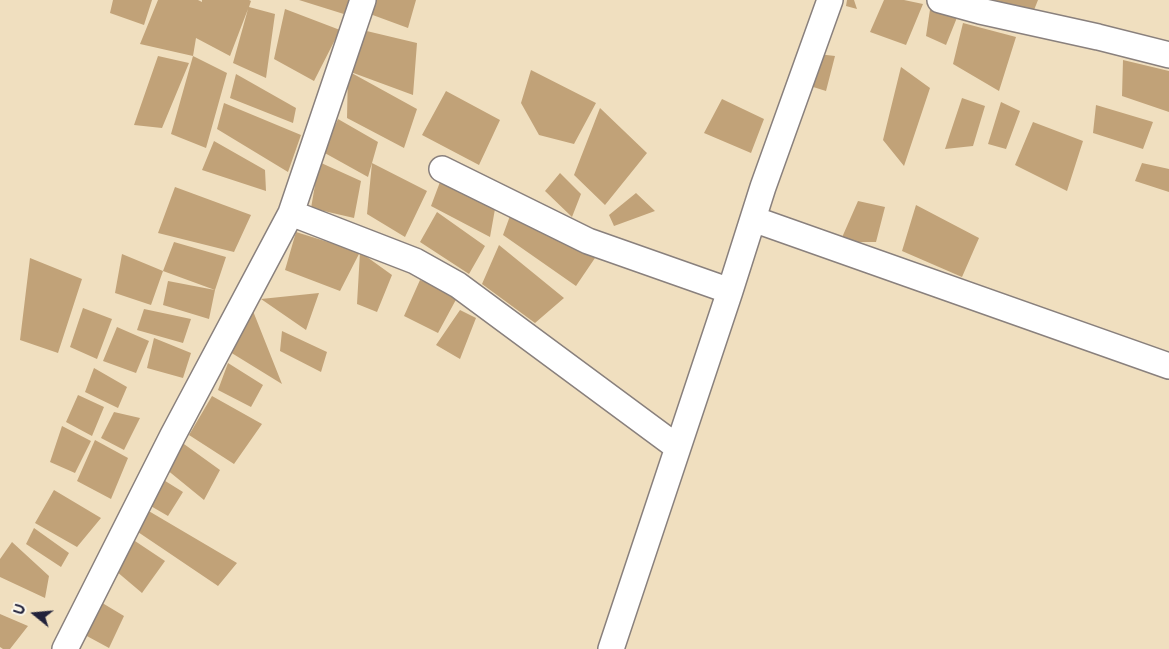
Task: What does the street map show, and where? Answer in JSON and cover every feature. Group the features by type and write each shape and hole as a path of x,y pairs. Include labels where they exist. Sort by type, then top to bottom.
{"street":[{"path":"65,649 173,435 291,213 363,0"},
{"path":"611,649 753,219 830,0"},
{"path":"940,0 988,14 1098,37 1169,55"},
{"path":"442,169 588,241 730,291"},
{"path":"291,213 415,261 458,285 678,447"},
{"path":"753,219 1169,366"}],"building":[{"path":"113,0 152,0 144,25 110,13"},
{"path":"158,0 198,0 202,2 202,0 249,0 251,1 249,7 275,14 266,78 233,63 248,9 230,56 196,38 193,56 140,44"},
{"path":"299,0 350,0 347,15"},
{"path":"375,0 416,0 408,28 370,14"},
{"path":"847,0 854,0 857,9 846,6"},
{"path":"884,0 904,0 923,4 906,45 870,32"},
{"path":"990,0 1038,0 1032,15"},
{"path":"931,3 958,15 946,45 926,36"},
{"path":"285,9 340,30 314,81 274,59"},
{"path":"963,23 1016,37 999,91 953,64"},
{"path":"354,28 417,43 413,95 348,71"},
{"path":"818,54 835,56 826,91 810,86"},
{"path":"158,56 189,63 162,128 134,125"},
{"path":"193,56 227,73 206,148 171,134"},
{"path":"1123,60 1169,71 1169,112 1122,96"},
{"path":"901,67 930,88 904,166 883,140"},
{"path":"531,70 596,103 574,144 539,135 521,103"},
{"path":"348,71 417,109 404,148 347,118"},
{"path":"236,74 296,108 293,123 230,98"},
{"path":"446,91 500,120 479,165 422,135"},
{"path":"962,98 985,106 973,146 945,149"},
{"path":"722,99 764,119 751,153 704,133"},
{"path":"1001,102 1020,111 1006,149 988,144"},
{"path":"224,103 301,135 288,172 217,129"},
{"path":"1096,105 1153,122 1143,149 1093,133"},
{"path":"600,108 647,153 605,205 574,175"},
{"path":"338,119 378,142 368,177 323,152"},
{"path":"1033,122 1083,141 1067,191 1015,165"},
{"path":"214,141 265,170 266,191 202,170"},
{"path":"319,162 361,181 354,218 311,208"},
{"path":"372,163 427,191 405,237 367,214"},
{"path":"1142,163 1169,169 1169,192 1135,181"},
{"path":"560,173 581,194 572,217 545,191"},
{"path":"440,182 495,209 490,237 431,206"},
{"path":"175,187 251,215 234,252 158,233"},
{"path":"636,193 655,211 614,226 609,215"},
{"path":"858,201 885,207 876,242 840,242"},
{"path":"514,205 595,258 576,286 503,235"},
{"path":"916,205 979,238 962,277 902,251"},
{"path":"437,212 485,246 469,274 420,242"},
{"path":"296,232 360,252 340,291 285,270"},
{"path":"174,242 226,257 215,290 163,271"},
{"path":"499,245 564,298 535,323 482,284"},
{"path":"360,252 392,275 377,312 357,304"},
{"path":"122,254 163,271 151,305 115,293"},
{"path":"30,258 82,279 58,353 20,340"},
{"path":"420,280 459,294 438,333 404,316"},
{"path":"168,281 215,290 209,319 163,305"},
{"path":"319,293 306,330 261,299"},
{"path":"251,306 282,384 230,352"},
{"path":"83,308 112,319 97,359 70,347"},
{"path":"144,309 191,319 183,343 137,330"},
{"path":"460,310 476,318 460,359 436,345"},
{"path":"117,327 149,341 136,373 103,361"},
{"path":"282,331 327,352 321,372 280,351"},
{"path":"154,338 191,353 183,378 147,368"},
{"path":"228,363 263,385 251,407 218,390"},
{"path":"94,368 127,387 118,408 85,392"},
{"path":"78,395 104,407 92,436 66,422"},
{"path":"212,396 262,424 234,464 189,435"},
{"path":"114,412 140,418 124,450 101,438"},
{"path":"62,426 91,441 75,473 50,462"},
{"path":"177,439 220,470 204,500 166,469"},
{"path":"95,440 128,458 111,499 77,481"},
{"path":"162,479 183,492 168,516 149,505"},
{"path":"54,490 101,518 77,547 35,523"},
{"path":"147,510 237,563 218,586 135,530"},
{"path":"34,528 69,553 61,567 26,544"},
{"path":"129,537 165,561 142,593 116,571"},
{"path":"12,542 49,576 45,598 0,577 0,559"},
{"path":"99,601 124,616 109,648 85,635"},
{"path":"0,614 28,626 10,649 0,647"}]}
